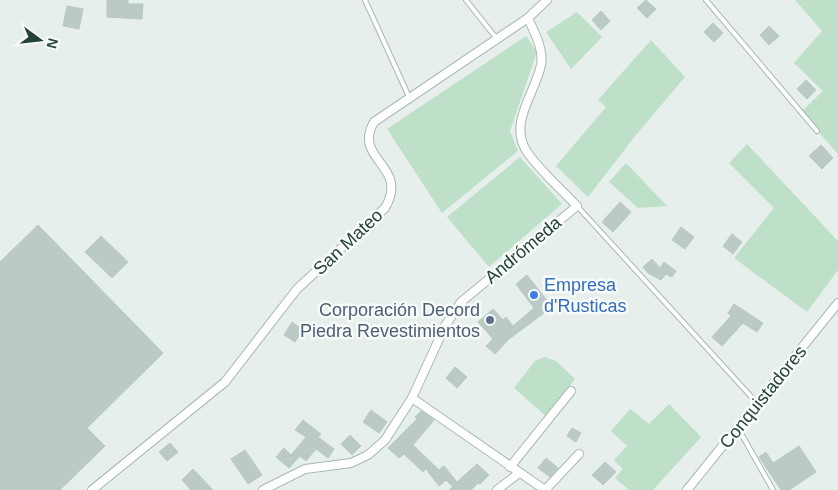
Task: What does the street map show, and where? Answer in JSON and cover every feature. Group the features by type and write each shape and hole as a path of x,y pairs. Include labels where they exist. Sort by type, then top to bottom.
{"street":[{"name":"San Mateo","path":"92,490 225,382 297,289 385,208 390,199 393,186 388,173 374,156 367,133 374,122 528,18 547,0"},
{"name":"Andrómeda","path":"263,490 305,469 351,463 368,455 385,440 412,398 445,326 461,302 577,206 527,152 520,135 520,121 541,64 540,45 528,18"},
{"name":"Conquistadores","path":"687,490 838,303"},
{"path":"510,467 571,391"},
{"path":"412,398 545,490 579,454"},
{"path":"497,490 519,473"}],"lane":[{"path":"365,0 409,97"},
{"path":"466,0 497,39"},
{"path":"706,0 817,131"},
{"path":"577,206 757,403"},
{"path":"738,428 772,490"}],"green space":[{"path":"795,0 838,0 838,154 801,112 823,91 794,63 822,31"},
{"path":"577,12 602,37 571,69 546,32"},
{"path":"526,36 537,52 510,131 518,151 442,213 387,129"},
{"path":"651,40 685,77 636,135 588,197 556,166 606,107 598,100"},
{"path":"747,144 838,241 838,270 807,312 734,258 774,208 729,163"},
{"path":"520,157 562,204 489,267 447,217"},
{"path":"626,163 667,206 638,208 609,182"},
{"path":"544,357 556,361 575,379 547,417 514,388 535,361"},
{"path":"669,404 701,437 653,490 629,490 615,478 623,469 614,460 627,446 611,431 630,409 649,424"}],"building":[{"path":"107,0 128,0 128,4 143,4 142,19 107,17"},
{"path":"646,0 656,9 647,18 637,8"},
{"path":"67,6 83,9 79,29 63,26"},
{"path":"601,11 610,21 601,30 592,20"},
{"path":"713,23 723,33 714,42 704,32"},
{"path":"769,26 779,36 769,45 760,35"},
{"path":"806,80 816,90 807,99 797,89"},
{"path":"821,145 833,158 822,169 809,156"},
{"path":"620,202 631,212 613,232 602,222"},
{"path":"38,225 163,353 87,428 105,446 60,490 0,490 0,262"},
{"path":"681,227 694,237 685,249 672,240"},
{"path":"732,234 742,242 733,254 723,246"},
{"path":"101,236 128,262 112,278 85,252"},
{"path":"652,259 660,268 664,262 676,271 672,277 666,274 661,280 648,273 643,267"},
{"path":"527,275 552,307 509,339 495,354 486,346 493,339 478,322 493,309 503,320 506,317 513,326 534,308 516,284"},
{"path":"734,304 763,323 757,332 743,323 722,346 712,337 731,316 728,313"},
{"path":"292,322 303,330 295,342 284,335"},
{"path":"455,367 467,377 457,388 446,378"},
{"path":"371,410 387,422 379,433 363,422"},
{"path":"421,411 434,420 413,445 439,470 444,466 457,482 477,464 489,475 480,484 478,483 471,490 449,490 453,487 446,480 439,486 426,469 423,472 404,454 399,458 388,448 417,419 415,417"},
{"path":"303,420 321,434 318,437 334,449 328,458 316,449 306,461 300,456 289,468 276,457 284,448 291,455 306,437 295,430"},
{"path":"572,428 581,433 576,442 567,436"},
{"path":"350,435 361,446 352,455 341,444"},
{"path":"170,443 178,452 167,461 159,452"},
{"path":"799,446 816,472 789,490 781,490 759,457 766,452 773,463"},
{"path":"245,450 262,475 248,484 231,459"},
{"path":"546,458 558,468 550,477 538,468"},
{"path":"605,462 616,472 603,485 592,475"},
{"path":"193,469 213,490 191,490 182,480"}],"place":[{"name":"Empresa d'Rusticas","path":"534,295"},
{"name":"Corporación Decord Piedra Revestimientos","path":"490,320"}]}
